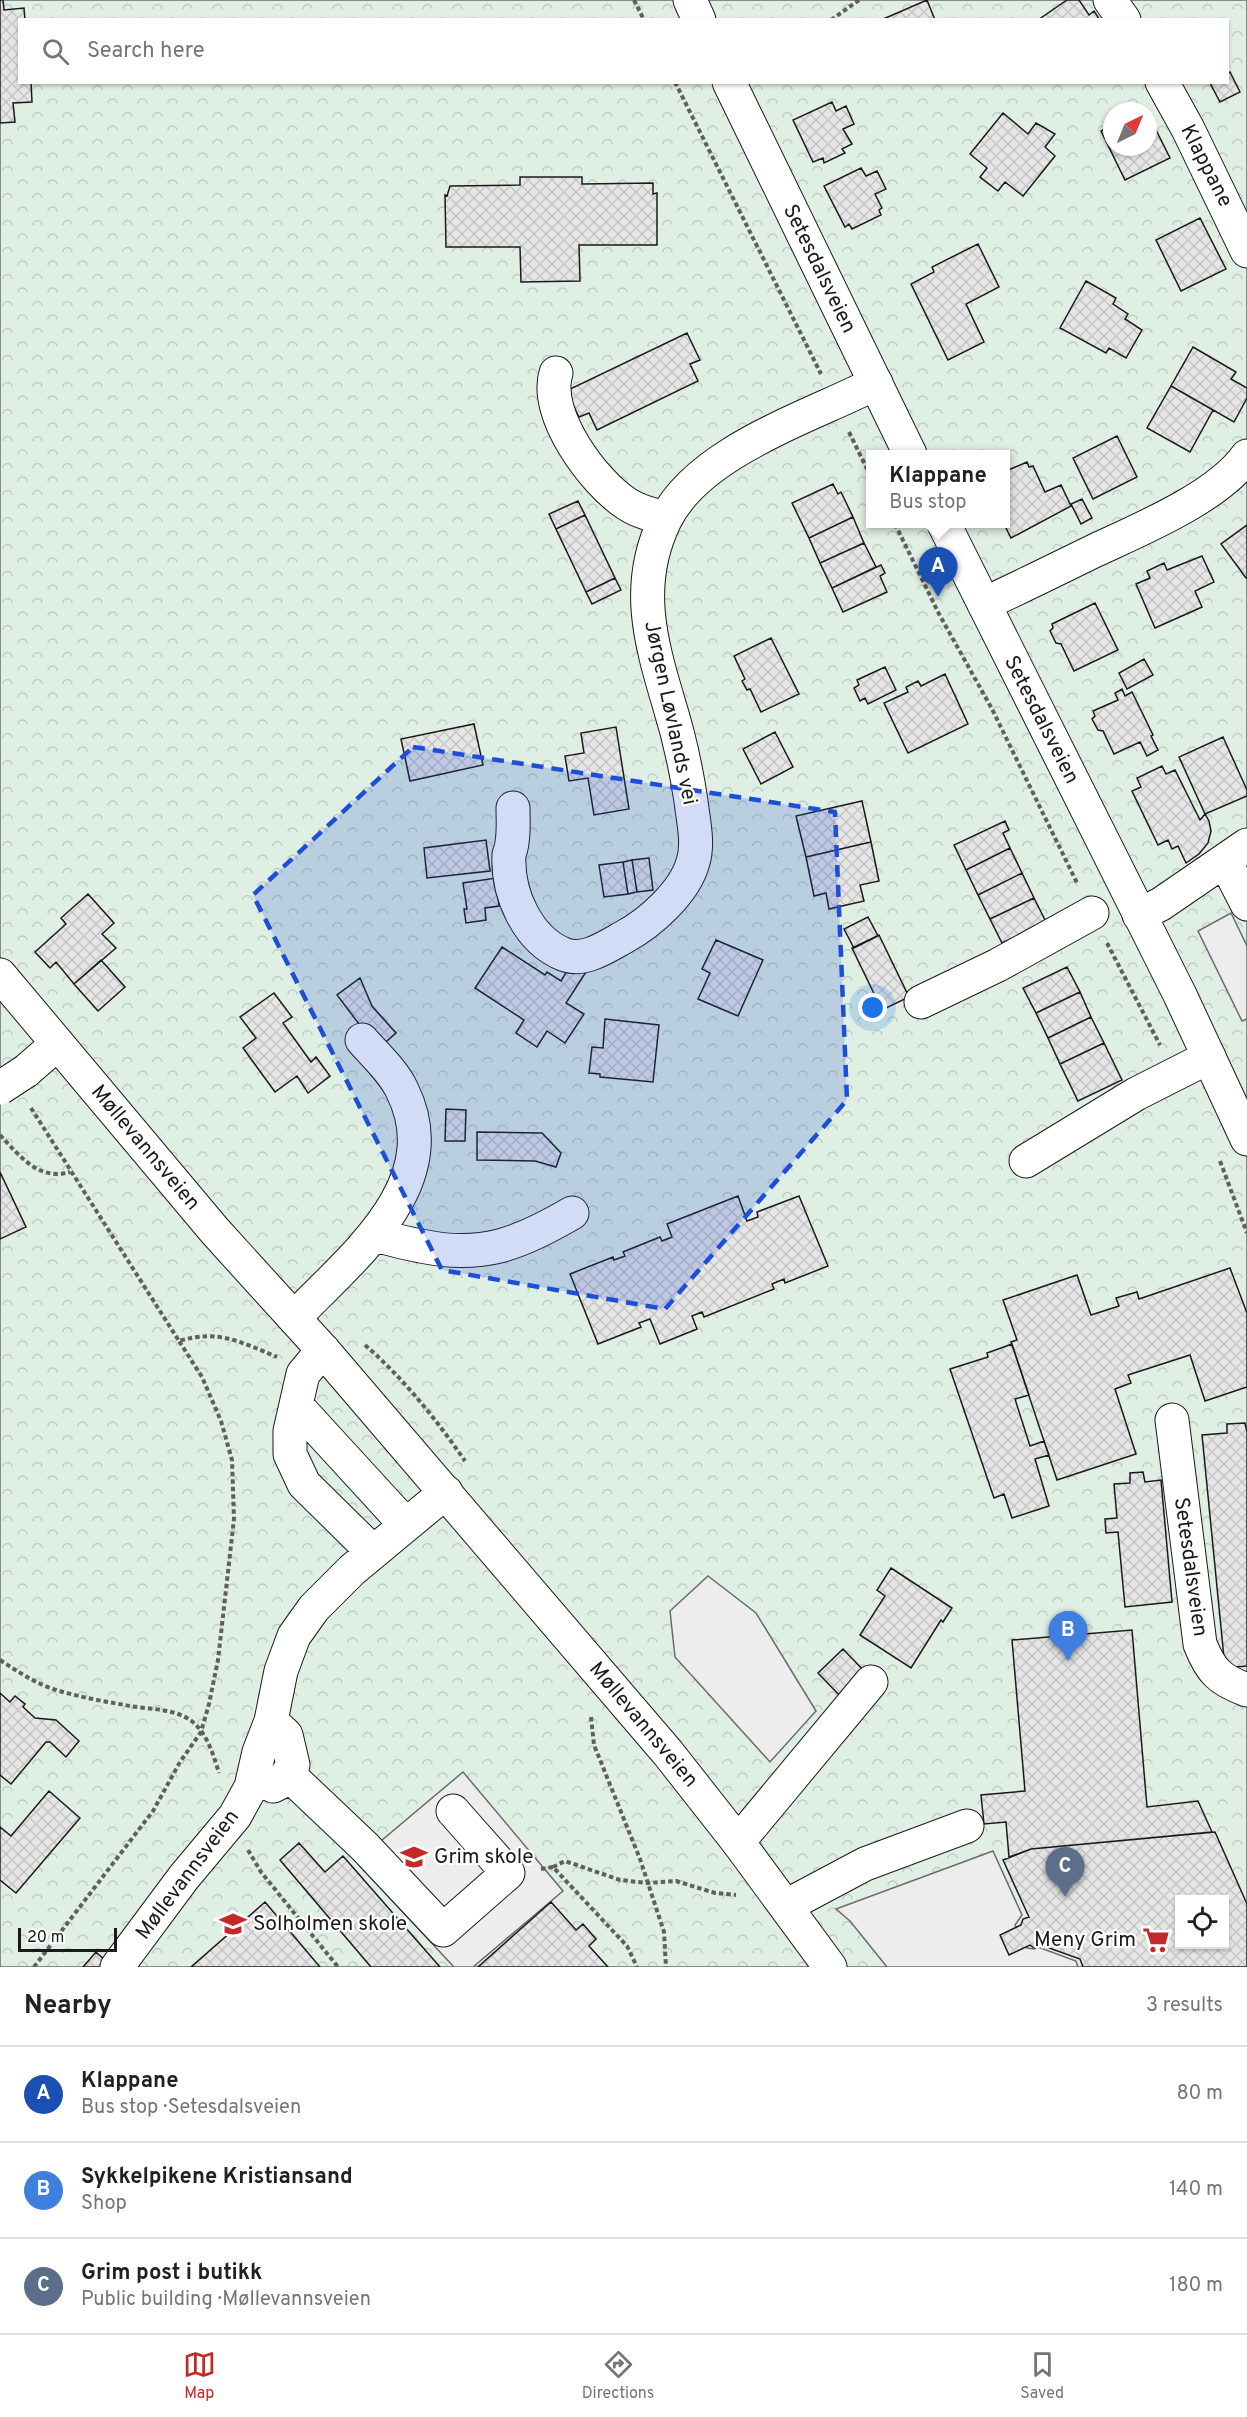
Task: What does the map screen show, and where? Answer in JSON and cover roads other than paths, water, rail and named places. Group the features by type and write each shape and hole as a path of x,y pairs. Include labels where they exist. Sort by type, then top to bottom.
{"main road":[{"path":"690,0 698,18"},
{"path":"1110,0 1123,18"},
{"name":"Setesdalsveien","path":"730,84 908,450"},
{"name":"Klappane","path":"1163,84 1188,129 1247,250"},
{"path":"556,373 553,382 555,403 564,426 586,464 606,488 628,504 648,514 666,518"},
{"name":"Jørgen Løvlands vei","path":"513,808 513,841 509,856 511,878 518,905 530,927 544,943 564,954 580,957 626,936 652,918 677,893 693,862 695,837 686,767 650,631 646,600 655,545 666,518 686,490 711,468 768,433 836,404 876,383"},
{"path":"984,604 1138,530 1207,493 1239,467 1247,456"},
{"name":"Setesdalsveien","path":"946,528 1139,915 1246,1136"},
{"path":"1139,915 1236,853 1247,904"},
{"path":"921,1002 998,965 1092,913"},
{"name":"Møllevannsveien","path":"0,975 214,1231 295,1317 668,1753 738,1842 830,1967"},
{"path":"295,1317 376,1234 409,1176 413,1156 413,1129 403,1090 362,1040"},
{"path":"13,1079 57,1044"},
{"path":"1026,1161 1136,1094 1209,1057"},
{"path":"376,1234 387,1239 444,1251 478,1251 508,1244 542,1231 572,1213"},
{"path":"323,1350 303,1374 290,1431 290,1454 304,1484 373,1552"},
{"path":"296,1405 405,1524"},
{"name":"Setesdalsveien","path":"1172,1420 1200,1644 1211,1668 1222,1680 1247,1690"},
{"name":"Møllevannsveien","path":"117,1967 184,1877 235,1816 251,1787 259,1752 271,1721 278,1682 294,1636 314,1608 373,1552 446,1492"},
{"path":"738,1842 872,1682"},
{"path":"251,1787 268,1788 283,1781 293,1764 286,1735 271,1721"},
{"path":"288,1774 365,1847 443,1930 508,1873 453,1811"},
{"path":"786,1906 865,1864 967,1826"}],"place":[{"name":"Klappane","path":"938,597"},
{"name":"Sykkelpikene Kristiansand","path":"1068,1661"},
{"name":"Grim skole","path":"414,1857"},
{"name":"Grim post i butikk","path":"1065,1897"},
{"name":"Solholmen skole","path":"233,1924"},
{"name":"Meny Grim","path":"1156,1940"}]}
